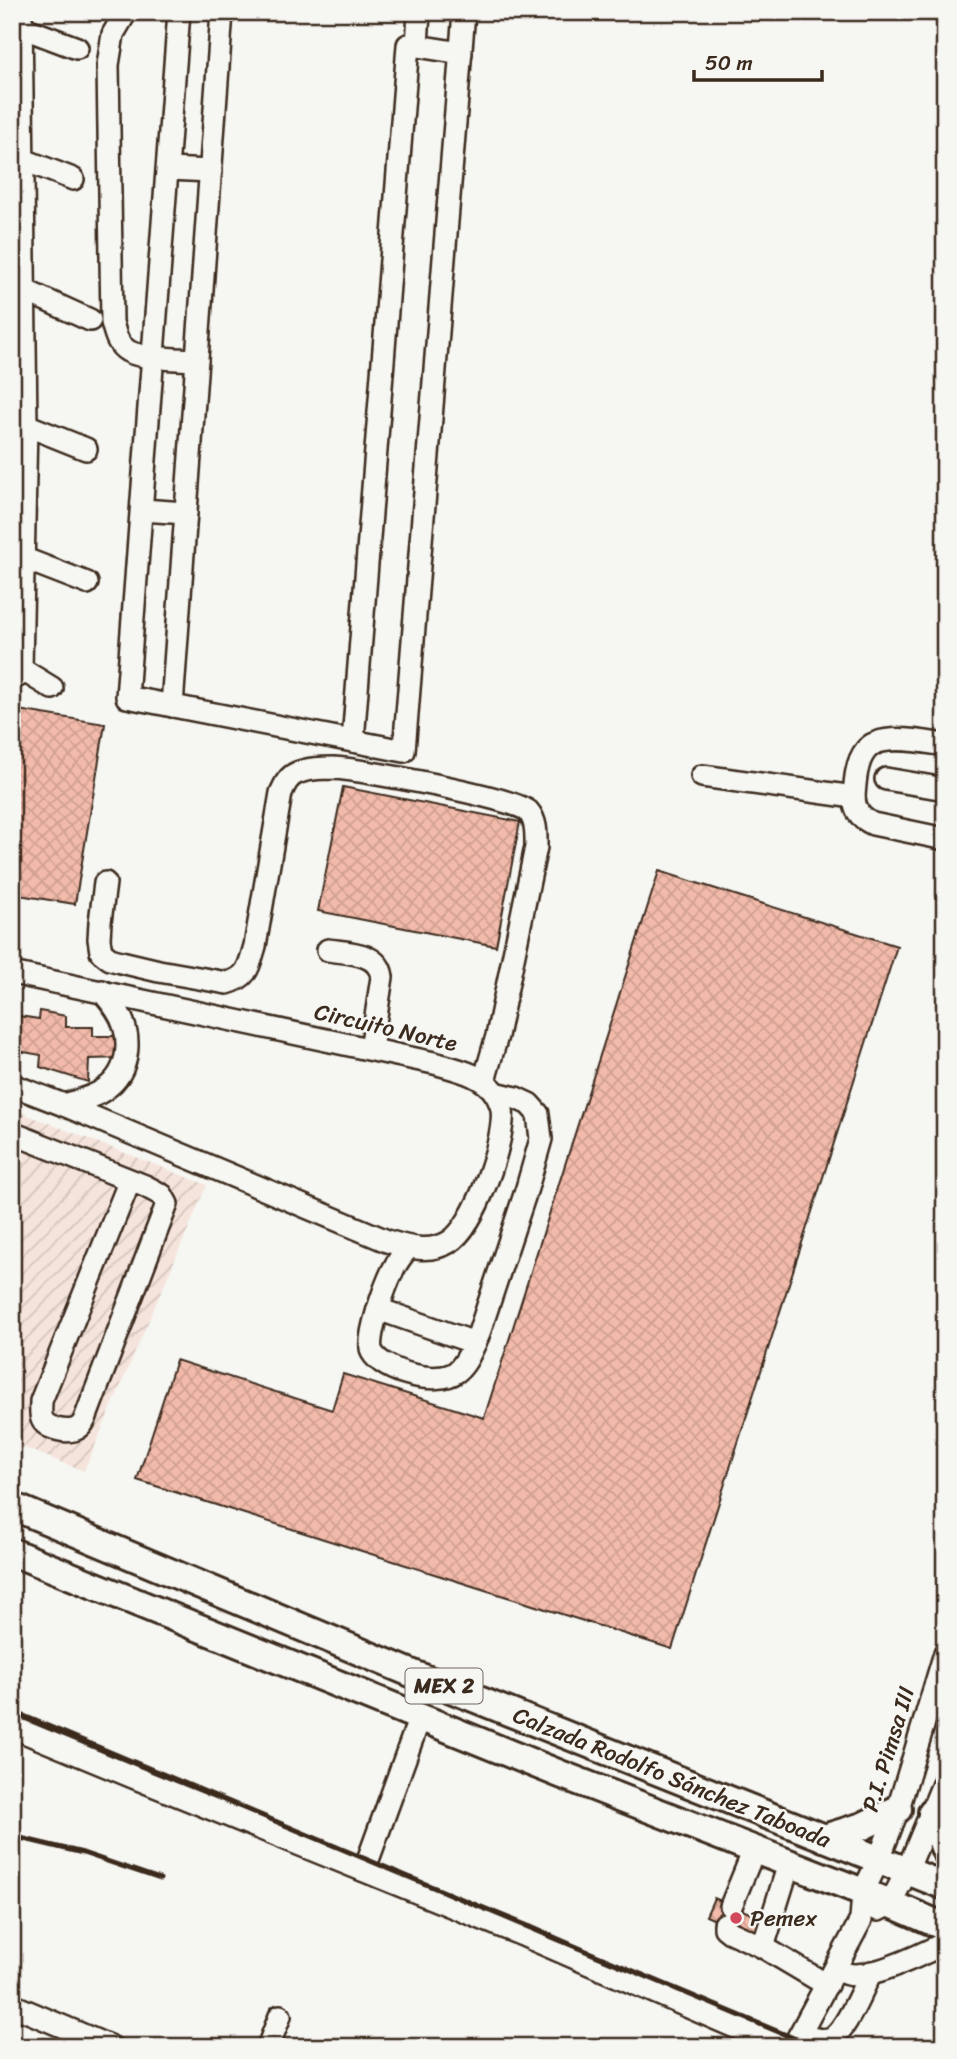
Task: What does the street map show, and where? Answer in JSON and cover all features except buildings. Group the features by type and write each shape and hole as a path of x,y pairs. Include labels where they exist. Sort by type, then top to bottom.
{"main road":[{"name":"Calzada Rodolfo Sánchez Taboada","path":"12,1506 411,1673 945,1886"},
{"name":"Calzada Rodolfo Sánchez Taboada","path":"12,1552 945,1927"},
{"path":"824,1838 863,1826 898,1809"},
{"path":"932,1812 945,1850"}],"street":[{"path":"126,12 113,34 108,65 112,322 117,340 129,352 197,360"},
{"path":"179,12 128,697 404,751 464,12"},
{"path":"172,706 222,12"},
{"path":"418,46 419,12"},
{"path":"52,688 19,673 18,22 77,48"},
{"path":"352,741 408,45 461,53"},
{"path":"18,160 73,179"},
{"path":"168,169 211,171"},
{"path":"19,291 90,320"},
{"path":"19,425 86,449"},
{"path":"142,510 186,513"},
{"path":"18,559 87,583"},
{"path":"945,745 910,740 873,743 860,759 854,797 858,813 873,824 945,839"},
{"path":"12,1085 408,1248 438,1247 462,1233 483,1191 498,1144 502,1108 489,1087 499,1023 536,847 533,819 527,809 449,788 365,772 334,768 298,772 288,779 281,793 250,963 245,975 228,983 159,971 110,959 101,952 99,939 105,883"},
{"path":"702,776 854,797"},
{"path":"886,779 945,789"},
{"path":"328,950 365,956 378,963 381,969 371,1049"},
{"name":"Circuito Norte","path":"12,973 434,1063 466,1072 489,1087 529,1104 538,1114 541,1139 511,1237 468,1358 458,1371 449,1377 429,1378 380,1362 371,1352 369,1341 378,1309"},
{"path":"64,1105 107,1088 119,1076 124,1066 127,1037 123,1023 102,992"},
{"path":"12,1133 130,1180 162,1195 167,1204 85,1419 77,1429 58,1429 41,1418 41,1401 130,1180"},
{"path":"408,1248 391,1272 378,1309 474,1343"},
{"name":"P.I. Pimsa III","path":"863,1892 898,1809 945,1653"},
{"path":"363,1870 420,1717"},
{"path":"12,1727 791,2043 833,2037 846,2020 871,1972"},
{"path":"861,1920 890,1903 907,1871 945,1779"},
{"path":"754,1850 728,1915 725,1928 730,1932 831,1977 871,1972 945,1943"},
{"path":"763,1947 789,1864"},
{"path":"791,2043 831,1977 861,1920 863,1892"},
{"path":"12,2005 111,2047"},
{"path":"268,2047 280,2017"}],"shaded area":[{"path":"12,1109 207,1185 84,1471 12,1443"}],"railway":[{"path":"12,1711 815,2047"},
{"path":"12,1836 83,1853 160,1879"}],"place":[{"name":"Pemex","path":"736,1918"}]}
